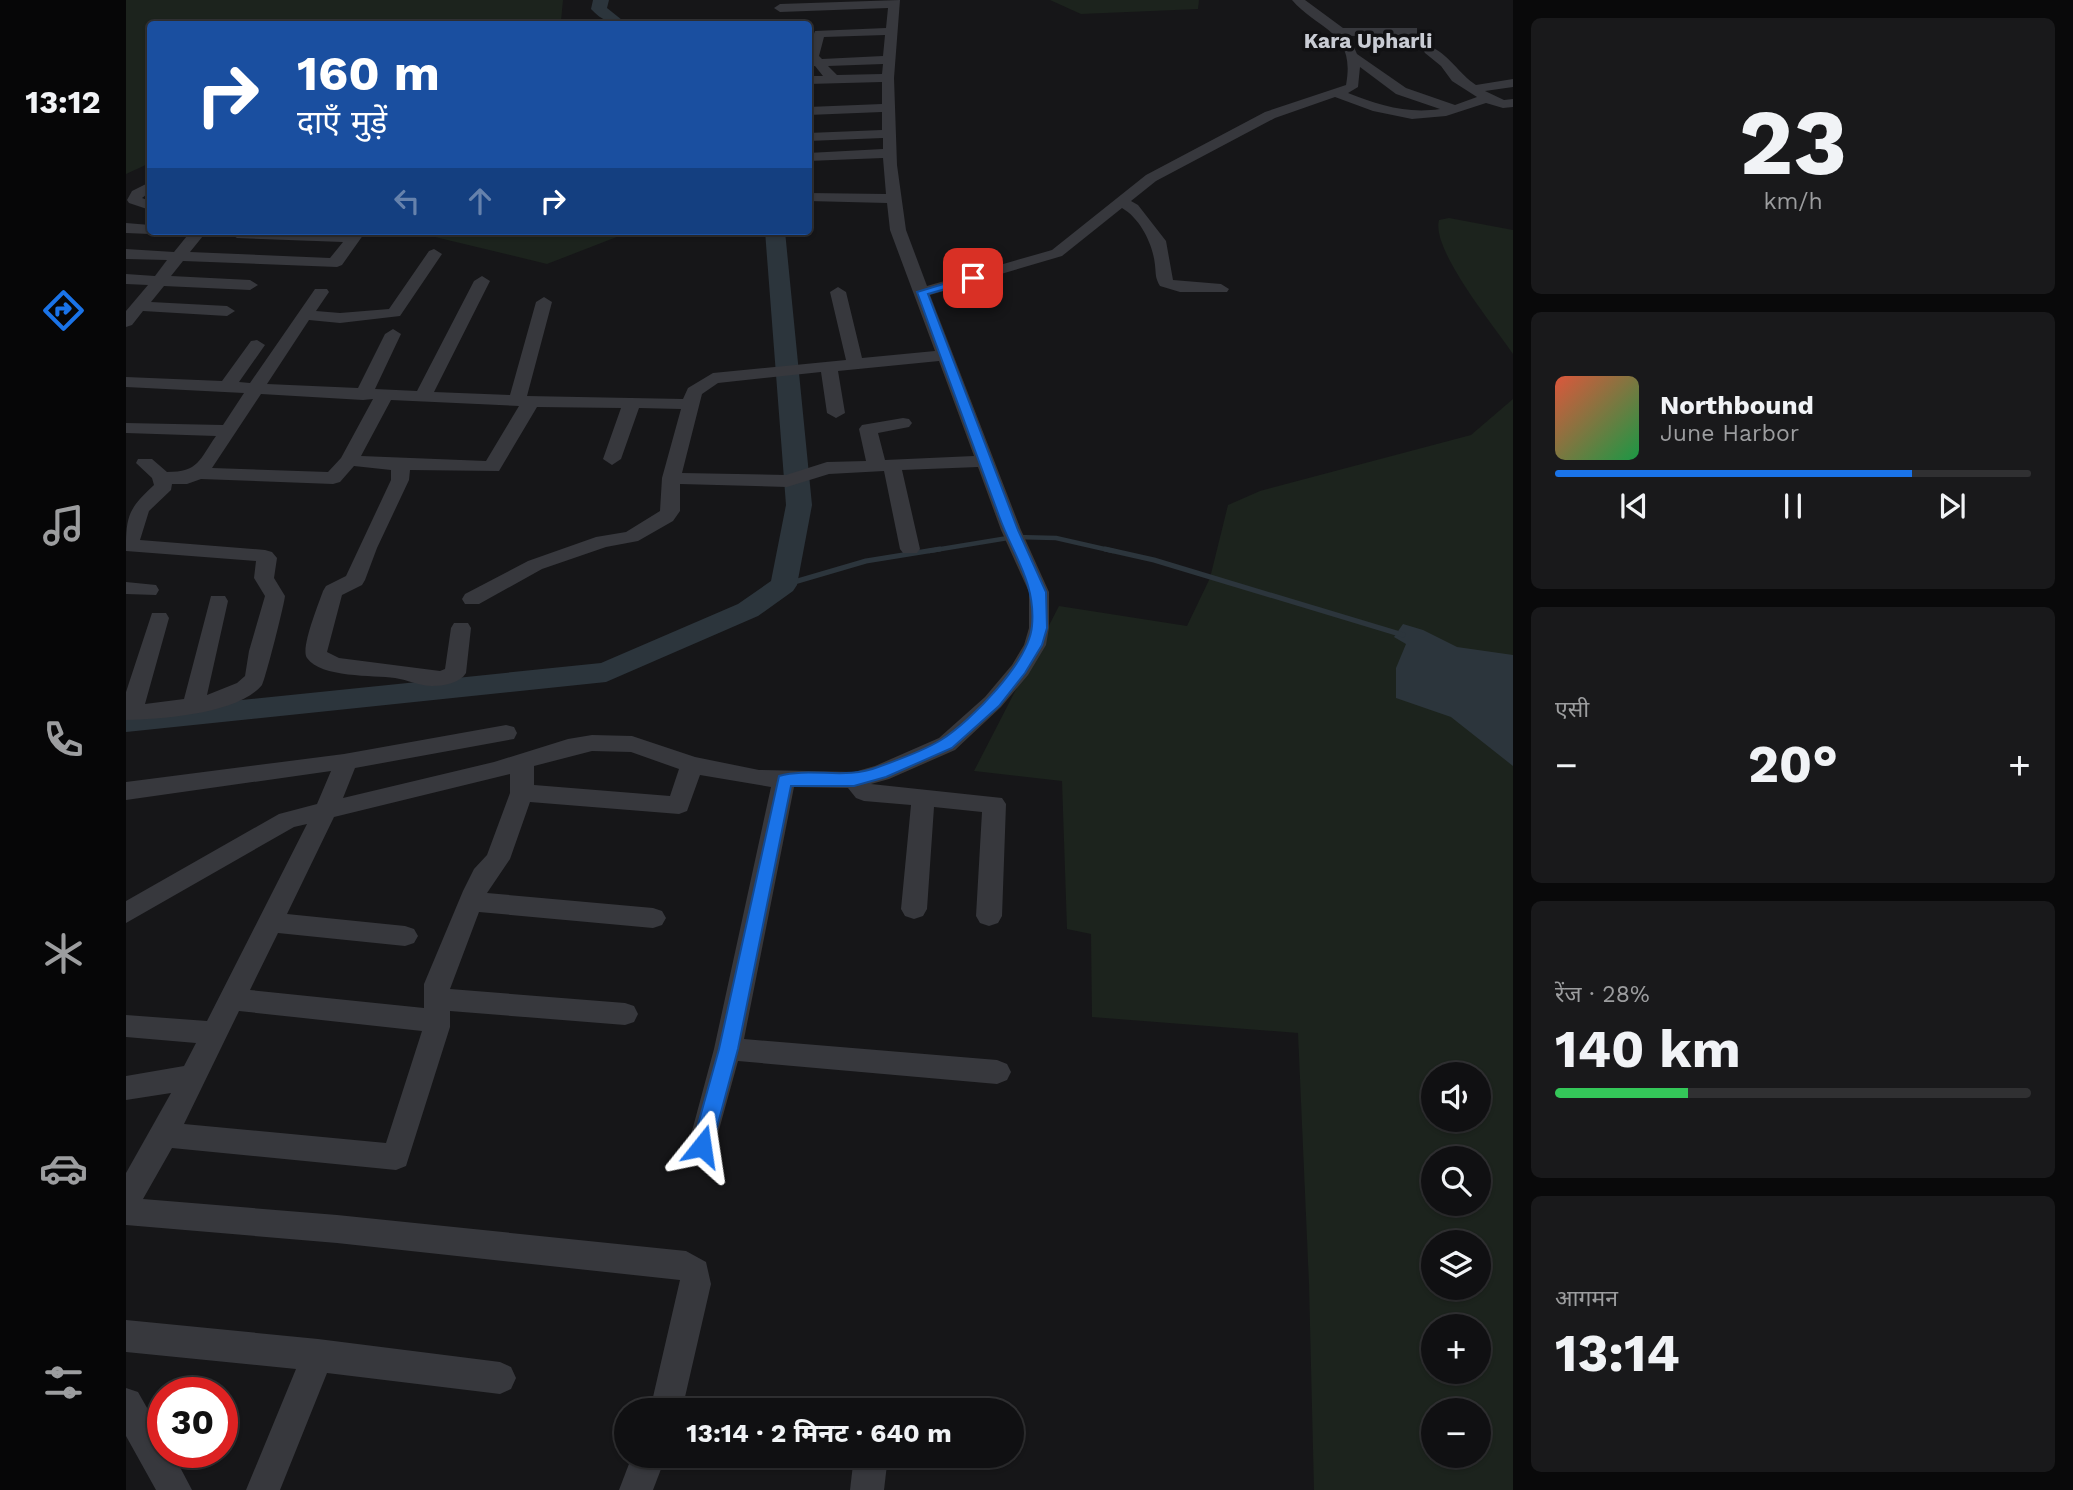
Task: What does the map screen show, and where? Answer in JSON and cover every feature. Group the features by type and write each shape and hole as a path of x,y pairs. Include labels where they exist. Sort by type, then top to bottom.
{"street":[{"path":"922,292 1049,256 1151,178 1270,115 1337,93 1354,84 1352,56 1342,32 1298,0"},
{"path":"126,913 137,897 278,824 496,769 568,747 615,743 656,751 692,765 784,780 854,780 881,773 947,744 993,702 1020,670 1035,645 1040,616 1039,592 1014,538 898,232 890,153 887,45 894,2 780,8"},
{"path":"1342,32 1413,31"},
{"path":"812,46 820,33 887,45"},
{"path":"813,63 887,45"},
{"path":"812,48 852,46"},
{"path":"1429,50 1445,63 1457,78 1487,99 1503,104 1513,103"},
{"path":"1352,56 1401,91 1455,109"},
{"path":"813,63 833,79"},
{"path":"812,80 888,78"},
{"path":"1474,89 1513,83"},
{"path":"1337,93 1381,111 1402,115 1438,115 1487,99"},
{"path":"812,111 889,108"},
{"path":"812,137 889,135"},
{"path":"812,157 890,153"},
{"path":"147,188 134,200 147,205"},
{"path":"812,197 893,199"},
{"path":"1121,201 1133,208 1158,241 1158,252 1163,264 1162,274 1166,283 1180,288 1221,289"},
{"path":"126,228 147,229"},
{"path":"132,312 181,257 196,235"},
{"path":"215,258 234,235"},
{"path":"126,254 333,263 354,235"},
{"path":"305,315 341,318 394,313 434,254"},
{"path":"126,279 250,285"},
{"path":"422,397 482,281"},
{"path":"161,478 187,478 199,472 321,292"},
{"path":"838,292 855,364"},
{"path":"349,460 492,467 524,401 544,302"},
{"path":"132,312 227,311"},
{"path":"363,395 393,334"},
{"path":"227,386 257,345"},
{"path":"472,598 535,565 603,541 631,537 666,517 670,511 671,478 690,404 698,387 713,378 946,355"},
{"path":"822,367 836,413"},
{"path":"126,382 258,387 384,396 690,404"},
{"path":"199,472 331,479 349,460 384,396"},
{"path":"612,459 632,403"},
{"path":"903,423 868,429 885,465 910,549"},
{"path":"126,428 229,431"},
{"path":"671,478 787,481 827,468 986,461"},
{"path":"145,463 161,478 164,486 140,509 128,545 267,558 264,578 274,593 275,600 258,658 256,677 248,686 231,696 158,711 129,712 159,618"},
{"path":"393,464 400,468 400,480 355,580 335,588 315,653 320,659 344,667 398,671 430,679 443,678 455,671 461,628"},
{"path":"126,588 149,590"},
{"path":"194,703 218,601"},
{"path":"126,791 344,762 506,733"},
{"path":"164,1135 396,1157 437,1011 437,985 483,876 498,859 522,793 522,761"},
{"path":"126,1200 164,1135 326,810 344,762"},
{"path":"522,793 679,805 692,765"},
{"path":"702,1146 728,1049 784,780"},
{"path":"854,780 864,792 990,803 995,806 989,916"},
{"path":"914,909 923,797"},
{"path":"471,901 653,918"},
{"path":"270,922 405,936"},
{"path":"231,999 437,1011 461,1000 625,1014"},
{"path":"126,1026 214,1033"},
{"path":"728,1049 997,1072"},
{"path":"126,1088 192,1077"},
{"path":"126,1211 337,1229 686,1266 695,1272 696,1284 669,1398"},
{"path":"126,1336 318,1355 500,1378"},
{"path":"262,1490 318,1355"},
{"path":"126,1404 175,1490"},
{"path":"636,1490 644,1468"},
{"path":"867,1490 870,1468"}],"shaded area":[{"path":"126,0 563,0 561,21 147,21 147,164 126,174"},
{"path":"1050,0 1199,0 1198,9 1081,14"},
{"path":"1449,218 1513,230 1513,354 1466,288 1445,250 1439,233 1439,220"},
{"path":"427,235 622,235 547,264"},
{"path":"1513,399 1513,1490 1314,1490 1309,1284 1298,1033 1092,1017 1091,934 1067,929 1062,781 974,771 1059,606 1187,626 1210,578 1228,505 1260,491 1471,435"},
{"path":"1403,624 1423,630 1457,647 1513,655 1513,766 1451,717 1396,698 1396,668 1406,644 1394,637"}],"waterway":[{"path":"601,0 599,9 616,21"},
{"path":"126,722 606,672 748,610 784,585 799,505 775,235"},
{"path":"929,551 1014,537 1056,538 1113,551"},
{"path":"784,585 866,561 940,549"},
{"path":"1105,549 1154,560 1403,635"}],"district":[{"name":"Kara Upharli","path":"1368,40"}],"route":[{"path":"702,1146 728,1049 784,780 854,780 881,773 947,744 993,702 1020,670 1035,645 1040,616 1039,592 1011,530 922,292 973,278"}]}
